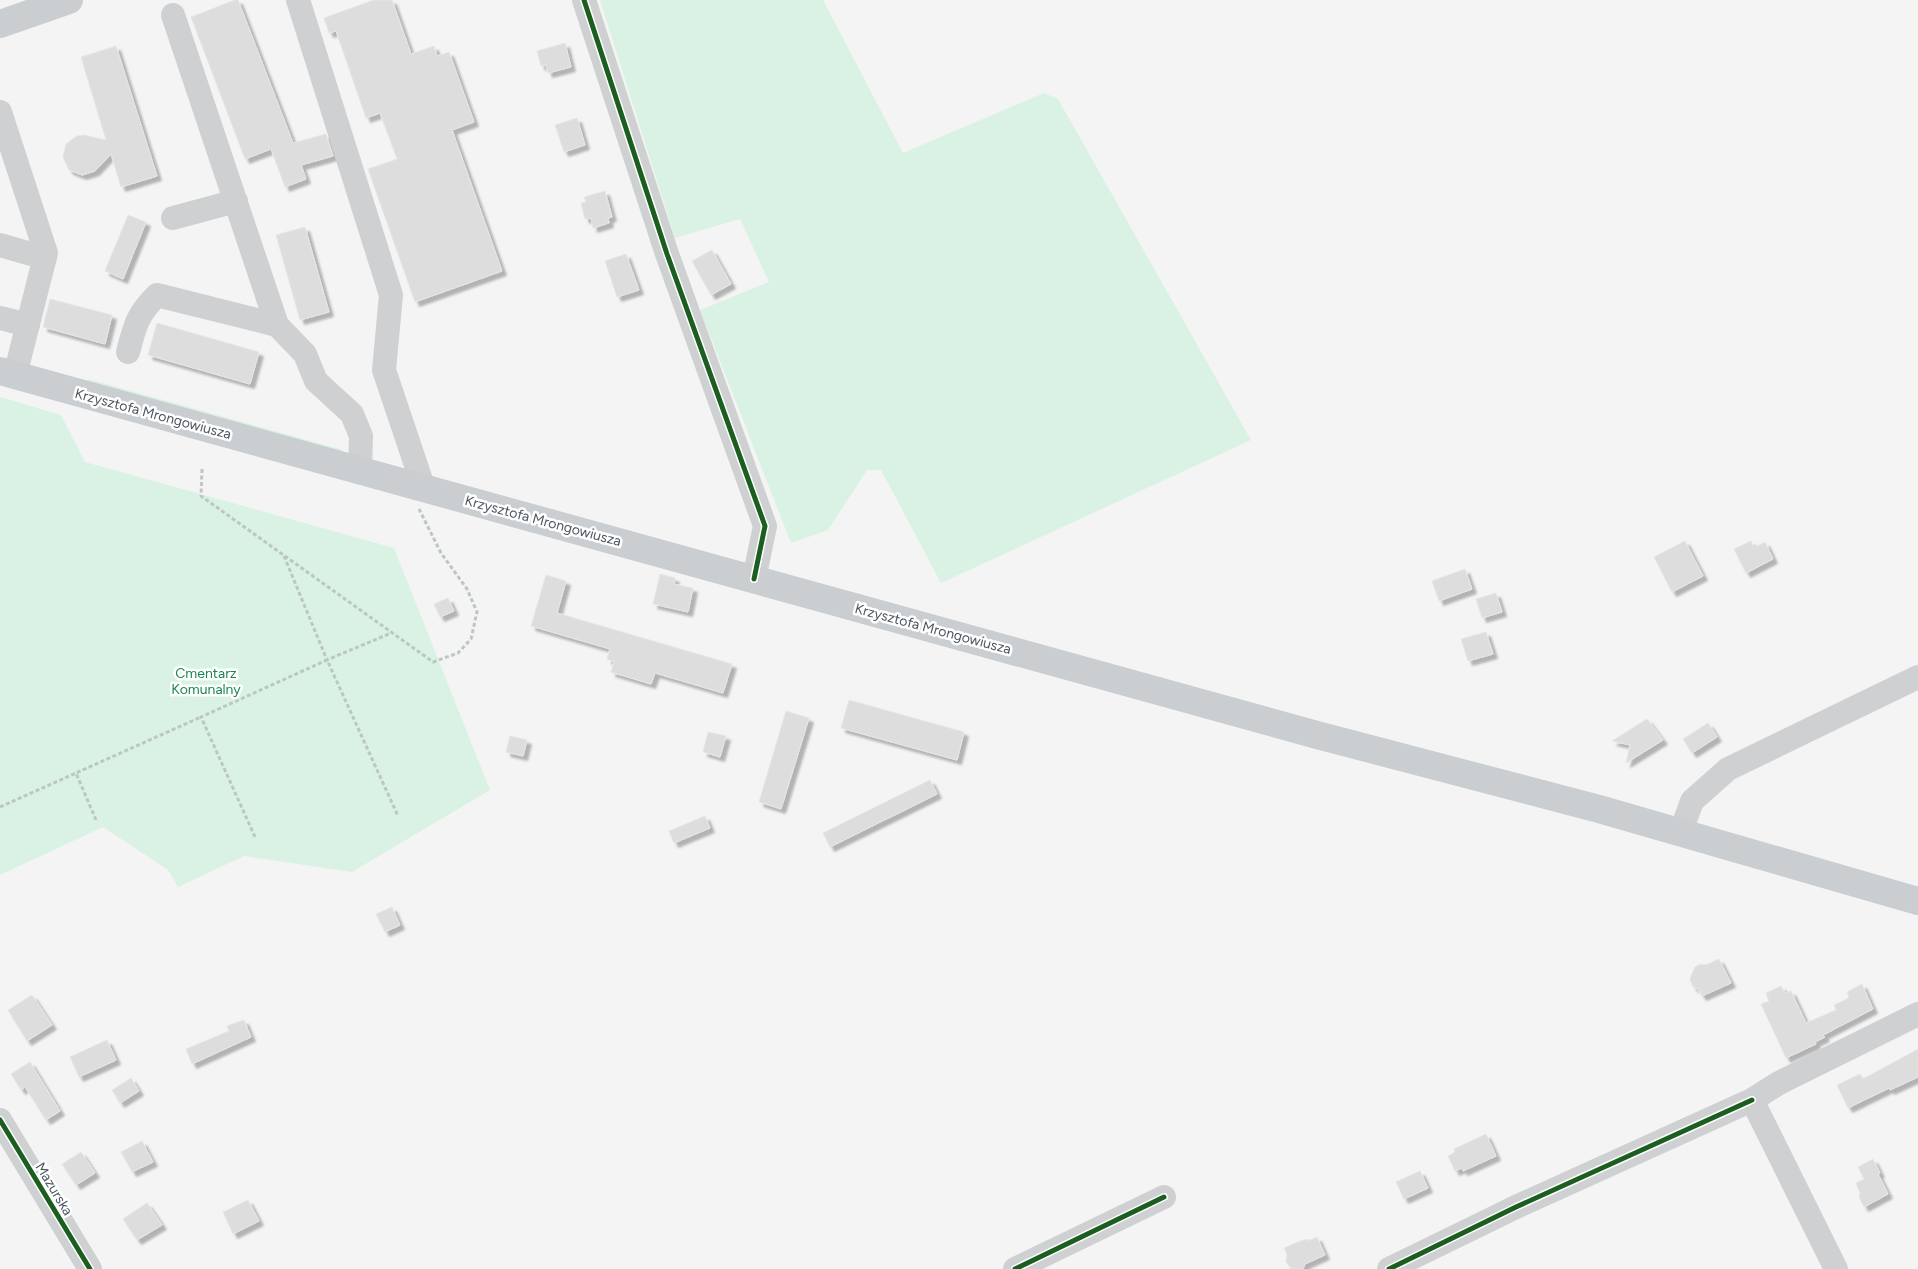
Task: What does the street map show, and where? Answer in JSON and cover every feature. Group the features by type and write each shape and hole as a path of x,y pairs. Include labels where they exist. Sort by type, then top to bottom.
{"main road":[{"path":"0,24 70,0"},
{"name":"Krzysztofa Mrongowiusza","path":"7,373 754,580 1681,832 1918,901"}],"street":[{"path":"298,0 391,295 384,370 418,487"},
{"path":"584,0 667,254 765,526 754,580"},
{"path":"173,15 277,325 305,354 316,381 352,414 360,436 360,471"},
{"path":"0,112 46,253 28,325 7,373"},
{"path":"173,218 236,201"},
{"path":"0,245 45,258"},
{"path":"128,352 136,322 146,306 157,295 277,325"},
{"path":"0,318 28,325"},
{"path":"1681,832 1692,801 1728,769 1918,677"},
{"path":"1389,1269 1516,1207 1752,1100 1779,1083 1918,1014"},
{"path":"1752,1100 1836,1269"},
{"name":"Mazurska","path":"0,1120 90,1269"},
{"path":"1015,1269 1164,1196"}],"path":[{"path":"202,469 201,496 433,662 458,653 471,639 477,612 467,589 441,553 426,525 414,499 418,487"},
{"path":"284,556 326,660 398,816"},
{"path":"0,807 326,660 391,633"},
{"path":"200,717 255,837"},
{"path":"76,772 96,820"}],"green space":[{"path":"600,0 823,0 903,153 1044,93 1058,99 1251,440 941,583 881,470 867,470 828,530 791,543 700,310 769,282 740,219 675,238"},
{"path":"88,379 343,450 339,451 87,383"},
{"name":"Cmentarz Komunalny","path":"0,397 61,415 85,462 394,548 490,790 352,872 244,856 178,887 168,870 103,827 0,875"}],"building":[{"path":"238,0 293,143 326,134 333,156 301,165 306,179 285,187 271,149 245,159 191,17"},
{"path":"374,0 392,0 411,54 434,46 437,56 449,52 474,122 452,130 502,271 415,302 368,169 397,159 380,113 366,118 336,31 329,33 324,18"},
{"path":"565,43 571,67 548,73 546,65 541,66 537,51"},
{"path":"116,46 157,176 121,187 111,154 95,171 82,175 69,170 63,157 66,144 77,136 84,135 106,140 81,57"},
{"path":"577,118 585,145 564,152 555,125"},
{"path":"605,191 612,217 608,218 609,223 593,228 591,218 585,219 581,203 586,202 584,197"},
{"path":"128,215 146,222 123,279 105,271"},
{"path":"305,227 329,312 300,320 276,235"},
{"path":"712,250 731,284 711,295 692,261"},
{"path":"626,254 639,290 617,297 605,261"},
{"path":"50,299 112,315 105,344 43,327"},
{"path":"157,323 259,352 250,384 148,355"},
{"path":"1685,541 1703,576 1672,592 1654,557"},
{"path":"1751,541 1754,548 1765,542 1773,559 1746,573 1734,549"},
{"path":"1465,569 1472,589 1439,601 1432,581"},
{"path":"660,574 675,578 674,584 693,588 688,612 653,604"},
{"path":"546,575 566,581 557,613 732,664 723,693 655,673 651,684 611,672 614,662 607,659 610,649 531,626"},
{"path":"1496,593 1502,612 1482,618 1476,599"},
{"path":"448,598 454,611 440,617 434,604"},
{"path":"1486,632 1493,654 1468,661 1461,639"},
{"path":"849,700 964,732 957,760 841,728"},
{"path":"786,711 809,718 781,809 759,802"},
{"path":"1647,719 1663,740 1626,763 1630,745 1612,741"},
{"path":"1708,723 1717,737 1692,753 1683,739"},
{"path":"708,732 726,736 720,757 703,752"},
{"path":"510,736 527,740 523,756 506,752"},
{"path":"930,780 937,794 830,847 823,833"},
{"path":"705,816 710,828 674,843 669,831"},
{"path":"392,907 400,925 385,932 376,914"},
{"path":"1719,959 1731,983 1702,996 1697,988 1693,987 1690,980 1695,967 1701,964 1706,965"},
{"path":"1862,984 1873,1009 1823,1035 1825,1037 1815,1042 1816,1044 1786,1058 1761,1004 1769,1001 1766,993 1781,986 1785,993 1791,991 1806,1023 1836,1010 1834,1005 1849,998 1847,992"},
{"path":"32,995 52,1025 27,1041 8,1010"},
{"path":"244,1020 251,1037 192,1064 186,1049 229,1031 227,1026"},
{"path":"107,1040 116,1060 79,1077 70,1057"},
{"path":"1918,1049 1918,1077 1890,1090 1889,1088 1848,1108 1837,1085 1860,1074 1863,1079"},
{"path":"30,1062 60,1111 46,1120 25,1087 21,1090 11,1074"},
{"path":"131,1078 139,1091 120,1103 112,1090"},
{"path":"1486,1134 1496,1156 1463,1171 1462,1168 1455,1171 1448,1156 1455,1152 1454,1149"},
{"path":"142,1141 153,1162 132,1172 121,1152"},
{"path":"81,1152 95,1173 76,1185 62,1164"},
{"path":"1873,1159 1888,1194 1864,1207 1859,1197 1860,1193 1856,1183 1864,1179 1858,1167"},
{"path":"1420,1171 1428,1188 1404,1199 1396,1182"},
{"path":"248,1200 259,1221 233,1234 223,1212"},
{"path":"147,1203 162,1225 137,1240 123,1219"},
{"path":"1317,1237 1325,1255 1305,1264 1303,1269 1294,1269 1289,1266 1286,1262 1287,1254 1284,1248 1303,1240 1308,1239 1308,1241"}],"cycle path":[{"path":"584,0 667,254 765,526 754,579"},
{"path":"1389,1269 1516,1207 1752,1100"},
{"path":"0,1120 90,1269"},
{"path":"1015,1269 1164,1197"}]}
